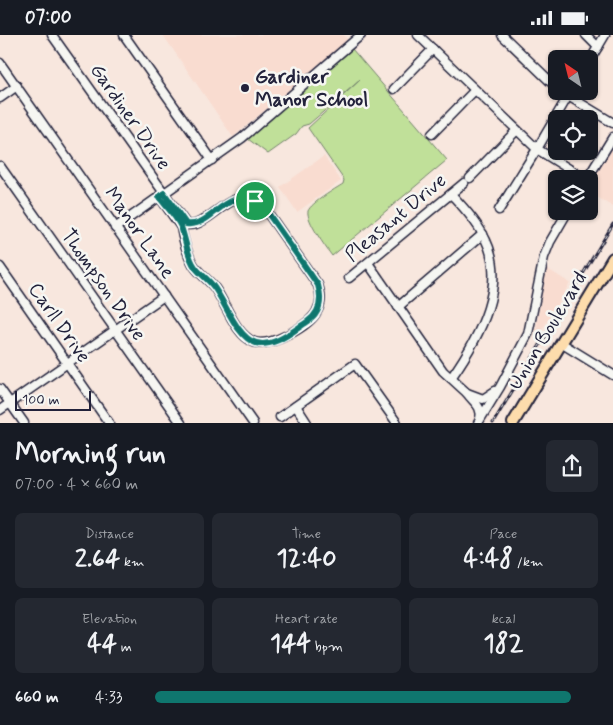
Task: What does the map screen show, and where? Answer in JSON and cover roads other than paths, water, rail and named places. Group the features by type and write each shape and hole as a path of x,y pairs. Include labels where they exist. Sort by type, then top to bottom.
{"main road":[{"name":"Union Boulevard","path":"513,423 613,258"}],"street":[{"name":"Gardiner Drive","path":"52,35 161,195 184,225 183,235 195,267 213,285 246,338 256,343 274,342 310,320 316,313 321,296 318,285 263,206 255,201 237,199 229,202 197,223 184,225"},
{"path":"124,35 212,160"},
{"path":"115,227 242,139 361,35"},
{"path":"418,35 537,149 571,170"},
{"path":"502,35 548,79"},
{"path":"586,35 598,47"},
{"path":"596,50 605,35"},
{"path":"394,89 433,49"},
{"name":"Manor Lane","path":"0,63 253,423"},
{"path":"0,98 17,86"},
{"path":"432,134 475,89"},
{"path":"499,210 566,100"},
{"path":"578,100 613,123"},
{"name":"Pleasant Drive","path":"349,278 467,180 517,130"},
{"path":"592,170 613,137"},
{"name":"Thompson Drive","path":"0,166 181,423"},
{"path":"451,194 472,217 483,234 492,259 494,279 492,297 485,319 451,378"},
{"path":"479,422 528,334 544,257 563,220"},
{"path":"398,307 483,234"},
{"path":"368,263 443,371 480,406 479,422"},
{"name":"Carll Drive","path":"0,267 109,423"},
{"path":"0,410 164,296"},
{"path":"561,343 613,375"},
{"path":"280,417 356,364 398,423"},
{"path":"467,393 486,398 500,387"},
{"path":"0,389 24,423"},
{"path":"296,406 307,423"}],"railway":[{"path":"493,423 613,224"}],"place":[{"name":"Gardiner Manor School","path":"245,88"}]}
